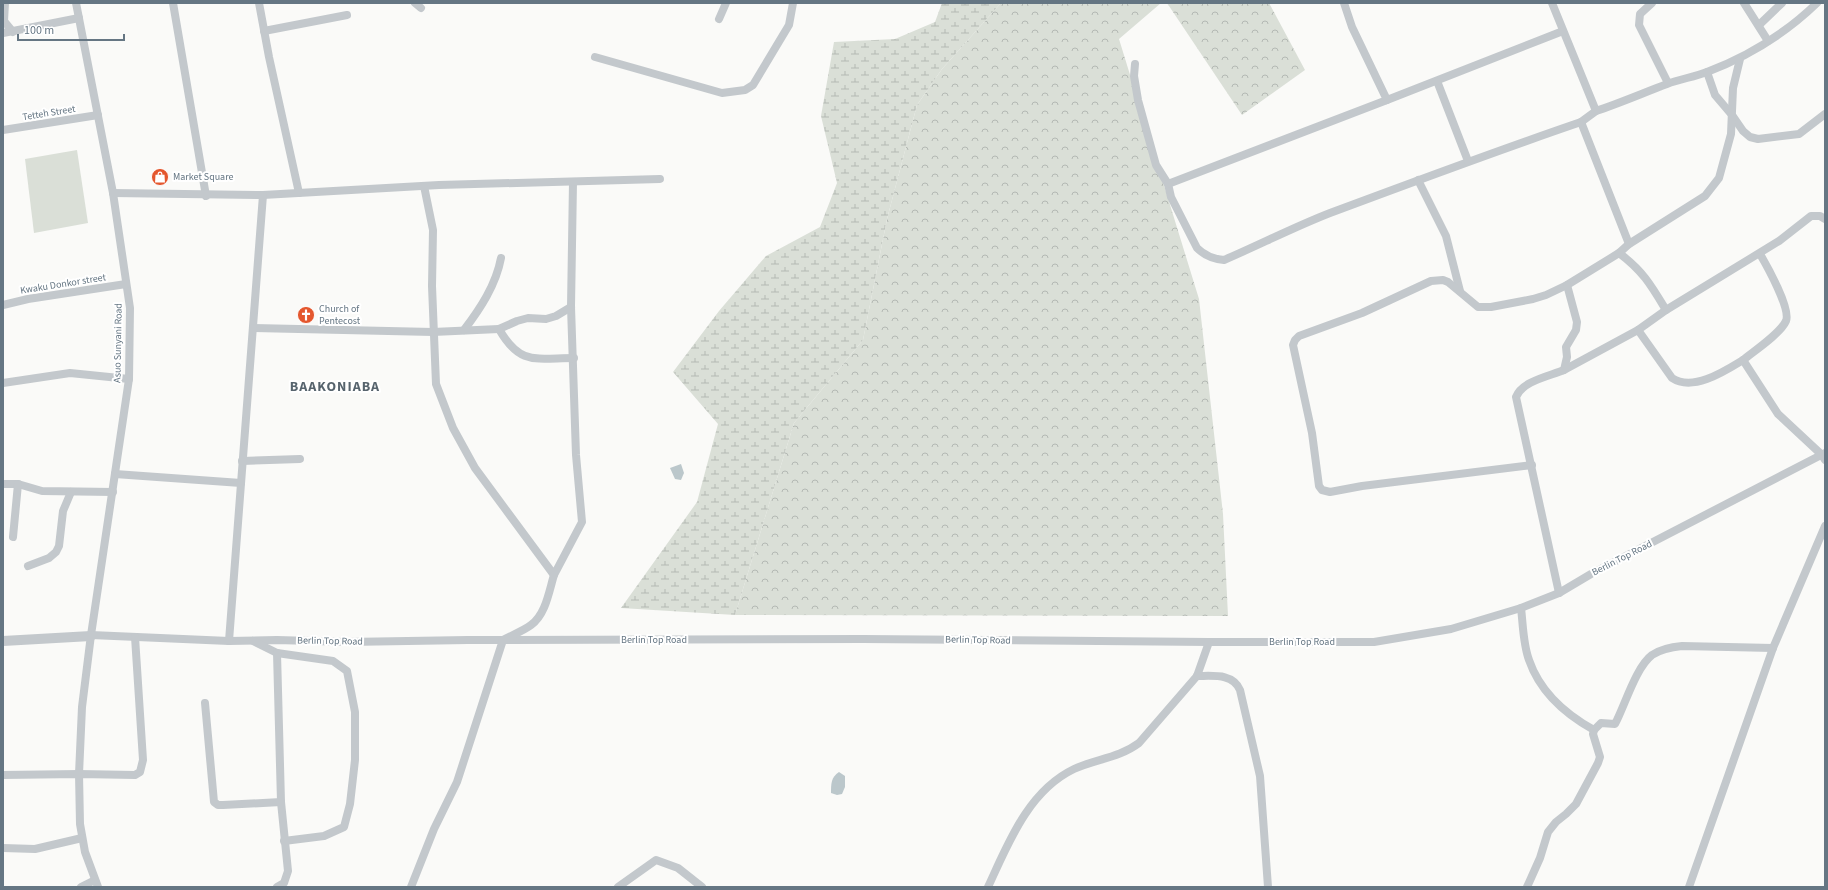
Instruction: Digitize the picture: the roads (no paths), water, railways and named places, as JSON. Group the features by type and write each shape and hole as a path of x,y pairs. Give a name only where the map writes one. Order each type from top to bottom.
{"street":[{"path":"4,3 4,22 13,32"},
{"name":"Asuo Sunyani Road","path":"76,3 113,193 130,308 128,379 82,707 79,774 80,824 85,852 96,884"},
{"path":"172,3 206,196"},
{"path":"260,3 264,30 299,193"},
{"path":"719,19 726,3"},
{"path":"595,57 722,93 745,90 753,85 789,25 793,3"},
{"path":"1344,3 1352,27 1387,100"},
{"path":"1552,3 1596,111"},
{"path":"1652,3 1640,14 1639,25 1668,83"},
{"path":"1744,3 1759,25 1768,42"},
{"path":"1759,25 1782,3"},
{"path":"1135,64 1134,76 1138,100 1156,165 1168,184 1171,197 1197,248 1209,257 1224,260 1329,213 1468,161 1580,122 1596,111 1631,99 1668,83 1707,72 1740,59 1784,33 1817,3"},
{"path":"264,30 347,15"},
{"path":"3,33 79,18"},
{"path":"1168,184 1563,31"},
{"path":"1532,465 1362,486 1330,492 1320,488 1312,433 1293,346 1295,340 1299,336 1312,330 1362,313 1431,281 1443,280 1455,286 1475,306 1490,307 1532,299 1546,295 1567,285 1619,253 1629,244 1705,196 1719,178 1731,134 1734,88 1740,59"},
{"path":"1707,72 1715,95 1750,137 1758,139 1798,134 1825,114"},
{"path":"1437,81 1468,161"},
{"name":"Tetteh Street","path":"3,130 98,115"},
{"path":"1580,122 1629,244"},
{"path":"113,193 206,196 263,195 424,186 660,179"},
{"path":"1418,180 1446,236 1460,292"},
{"path":"411,887 434,829 457,782 503,640 531,625 539,616 548,595 554,575 582,522 576,455 574,358 571,307 573,182"},
{"path":"424,186 433,230 433,332 436,384 453,428 475,468 554,575"},
{"path":"229,641 263,195"},
{"path":"1559,593 1516,396 1518,392 1526,385 1564,370 1638,330 1666,310 1760,254 1793,232 1811,216 1820,216 1825,219"},
{"path":"1619,253 1634,264 1645,275 1666,310"},
{"path":"1638,330 1672,378 1680,382 1694,382 1720,374 1742,360 1780,330 1786,321 1786,310 1777,286 1760,254"},
{"path":"464,330 481,308 500,268 501,258"},
{"name":"Kwaku Donkor street","path":"3,305 28,299 126,284"},
{"path":"1564,370 1567,357 1566,347 1576,330 1577,322 1567,285"},
{"path":"253,328 433,332 499,329 528,318 546,319 556,316 571,307"},
{"path":"499,329 507,343 526,358 574,358"},
{"path":"1742,360 1778,414 1824,456"},
{"path":"3,383 70,373 128,379"},
{"name":"Berlin Top Road","path":"3,641 91,636 229,641 369,642 863,639 1374,642 1451,629 1521,608 1559,593 1591,574 1824,456"},
{"path":"242,461 300,459"},
{"path":"115,474 241,483"},
{"path":"3,484 18,484 42,491 113,492"},
{"path":"13,537 18,484"},
{"path":"28,566 49,558 56,552 59,546 63,511 71,492"},
{"path":"1689,887 1773,648 1825,526"},
{"path":"1521,608 1528,659 1538,679 1546,692 1566,713 1594,730"},
{"path":"3,775 79,774 135,776 140,772 143,760 135,637"},
{"path":"253,640 277,653 333,661 347,671 355,712 354,767 350,804 344,827 324,836 284,841"},
{"path":"988,887 1012,835 1028,811 1046,789 1057,779 1074,769 1130,750 1146,736 1197,676 1209,642"},
{"path":"1527,887 1540,858 1548,832 1556,822 1576,804 1598,762 1600,757 1593,734 1594,730 1601,724 1615,724 1638,675 1651,656 1660,651 1682,646 1773,648"},
{"path":"276,887 284,883 288,872 281,802 277,653"},
{"path":"1197,676 1230,678 1238,685 1240,690 1260,776 1268,887"},
{"path":"205,703 214,802 218,805 223,805 281,802"},
{"path":"3,848 35,848 82,838"},
{"path":"618,887 656,860 678,868 702,887"},
{"path":"81,887 96,884"}],"place":[{"name":"Market Square","path":"160,177"},
{"name":"Church of Pentecost","path":"306,315"}],"district":[{"name":"BAAKONIABA","path":"335,387"}]}
